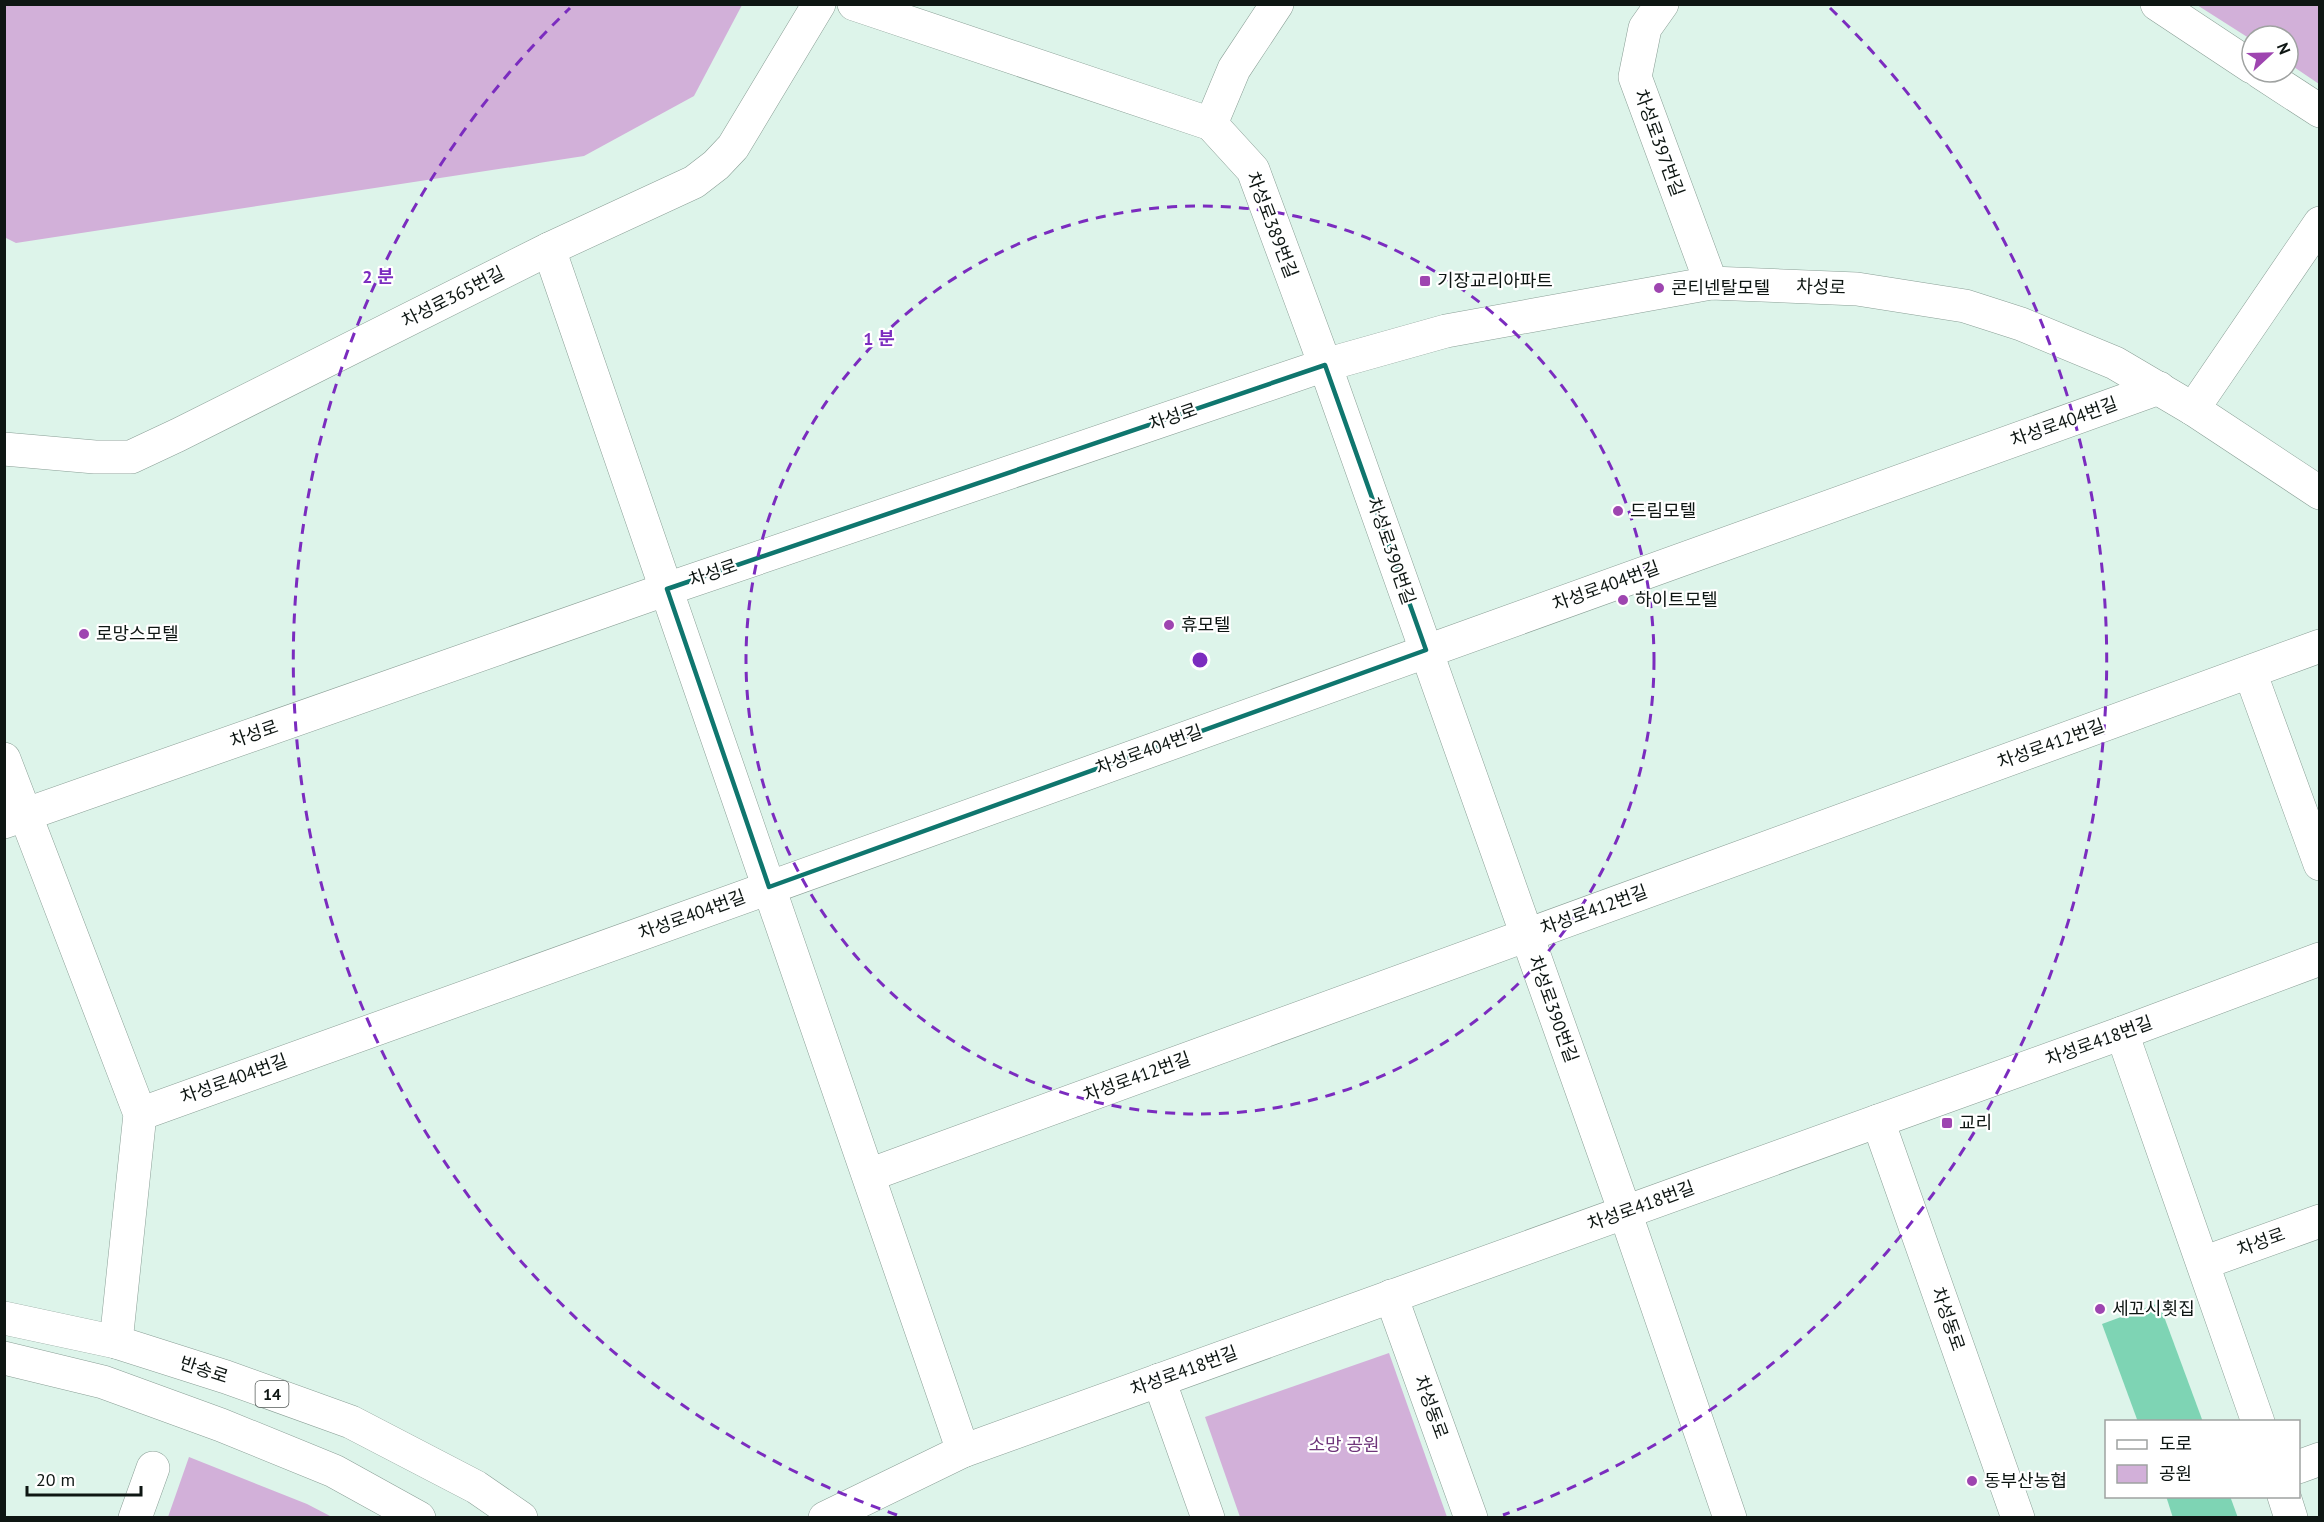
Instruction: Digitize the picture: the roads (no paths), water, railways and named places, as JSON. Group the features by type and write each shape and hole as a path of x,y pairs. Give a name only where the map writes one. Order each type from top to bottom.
{"street":[{"name":"차성로365번길","path":"4,449 95,457 131,457 549,249 694,182 716,165 733,147 819,4"},
{"path":"854,4 1211,124 1234,69 1277,4"},
{"name":"차성로397번길","path":"1662,4 1645,27 1635,77 1711,283"},
{"path":"2157,4 2240,59"},
{"path":"2278,84 2319,111"},
{"name":"차성로389번길","path":"1211,124 1253,170 1325,365"},
{"path":"2193,409 2319,223"},
{"path":"549,249 963,1450"},
{"name":"차성로","path":"15,818 667,589 1325,365 1446,331 1711,283 1857,289 1965,306 2021,324 2115,363 2193,409 2319,493"},
{"name":"차성로390번길","path":"1325,365 1625,1212 1730,1518"},
{"name":"차성로404번길","path":"140,1114 2159,388"},
{"name":"차성로412번길","path":"869,1175 2319,646"},
{"path":"2250,672 2319,864"},
{"path":"4,759 15,818 140,1114 116,1342"},
{"name":"차성로418번길","path":"825,1518 963,1450 2122,1033 2319,959"},
{"path":"2122,1033 2257,1420"},
{"name":"차성동로","path":"1878,1121 2018,1518"},
{"name":"차성로","path":"2203,1263 2319,1221"},
{"name":"차성동로","path":"1391,1296 1471,1518"},
{"name":"반송로","path":"4,1318 116,1342 226,1377 351,1422 476,1487 520,1518"},
{"path":"4,1358 103,1382 221,1425 334,1471 419,1518"},
{"path":"1159,1380 1208,1518"},
{"path":"2300,1466 2319,1460"},
{"path":"135,1518 153,1468"},
{"path":"2284,1498 2291,1518"}],"place":[{"name":"기장교리아파트","path":"1425,281"},
{"name":"콘티넨탈모텔","path":"1659,288"},
{"name":"드림모텔","path":"1618,511"},
{"name":"하이트모텔","path":"1623,600"},
{"name":"휴모텔","path":"1169,625"},
{"name":"로망스모텔","path":"84,634"},
{"name":"교리","path":"1947,1123"},
{"name":"세꼬시횟집","path":"2100,1309"},
{"name":"동부산농협","path":"1972,1481"}],"park label":[{"name":"소망 공원","path":"1344,1445"}]}
